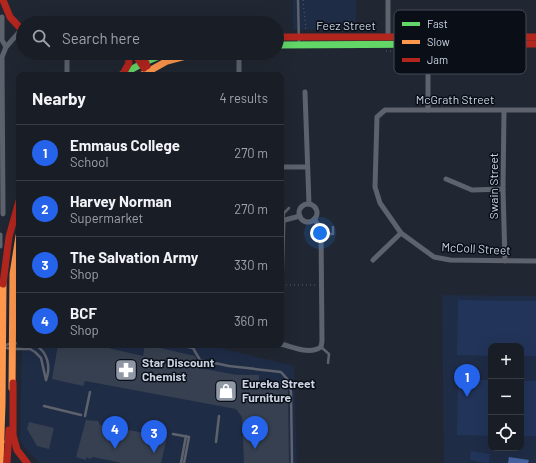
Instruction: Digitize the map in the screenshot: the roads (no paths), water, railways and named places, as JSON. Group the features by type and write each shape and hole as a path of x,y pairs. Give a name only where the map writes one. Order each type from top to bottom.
{"main road":[{"path":"2,0 7,14 16,25"},
{"name":"Feez Street","path":"284,37 394,37"},
{"name":"Feez Street","path":"526,37 536,37"},
{"name":"Feez Street","path":"284,45 394,42"},
{"name":"Feez Street","path":"526,44 536,44"},
{"path":"124,72 129,63 129,60"},
{"path":"140,60 143,63"},
{"path":"143,60 145,72"},
{"path":"127,72 150,60"},
{"path":"147,72 171,60"},
{"path":"0,463 2,273 8,237 16,211"},
{"path":"7,463 15,345 13,274 16,255"},
{"path":"12,383 13,436 17,450 27,463"}],"street":[{"path":"388,0 388,36"},
{"path":"2,17 2,40 6,47"},
{"path":"3,214 2,57 6,47 16,36"},
{"path":"67,60 67,72"},
{"path":"240,60 240,72"},
{"path":"428,74 428,110"},
{"path":"305,92 309,204"},
{"name":"McGrath Street","path":"377,117 385,110 536,110"},
{"name":"Swain Street","path":"504,110 503,189 505,261"},
{"name":"McColl Street","path":"377,117 375,187 380,203 401,233 434,257 450,260 536,261"},
{"path":"284,167 307,167"},
{"path":"446,179 472,190 503,189"},
{"path":"300,216 301,207 309,204 314,206 317,211 314,219"},
{"path":"300,216 306,221 314,219"},
{"path":"284,221 300,216"},
{"path":"284,345 310,352 321,347 321,229 314,219"},
{"path":"374,260 401,233"},
{"path":"0,235 0,246"}],"lane":[{"path":"298,0 299,45"},
{"path":"284,213 289,208"},
{"path":"321,234 333,234 333,227"},
{"path":"2,346 15,345"},
{"path":"2,346 15,345"},
{"path":"321,347 329,354 328,363"},
{"path":"26,348 35,352 41,358 46,380 49,366 47,359 40,348"},
{"path":"193,348 200,360 229,366 281,372 289,381 291,392 292,463"},
{"path":"85,416 90,392"},
{"path":"44,406 81,415"},
{"path":"216,442 219,416"},
{"path":"173,434 187,437"},
{"path":"181,463 187,437"},
{"path":"184,463 187,437"}],"place":[{"name":"Star Discount Chemist","path":"126,370"},
{"name":"Eureka Street Furniture","path":"226,391"},
{"name":"Emmaus College","path":"467,397"},
{"name":"BCF","path":"115,449"},
{"name":"Harvey Norman","path":"255,449"},
{"name":"The Salvation Army","path":"154,453"}]}
